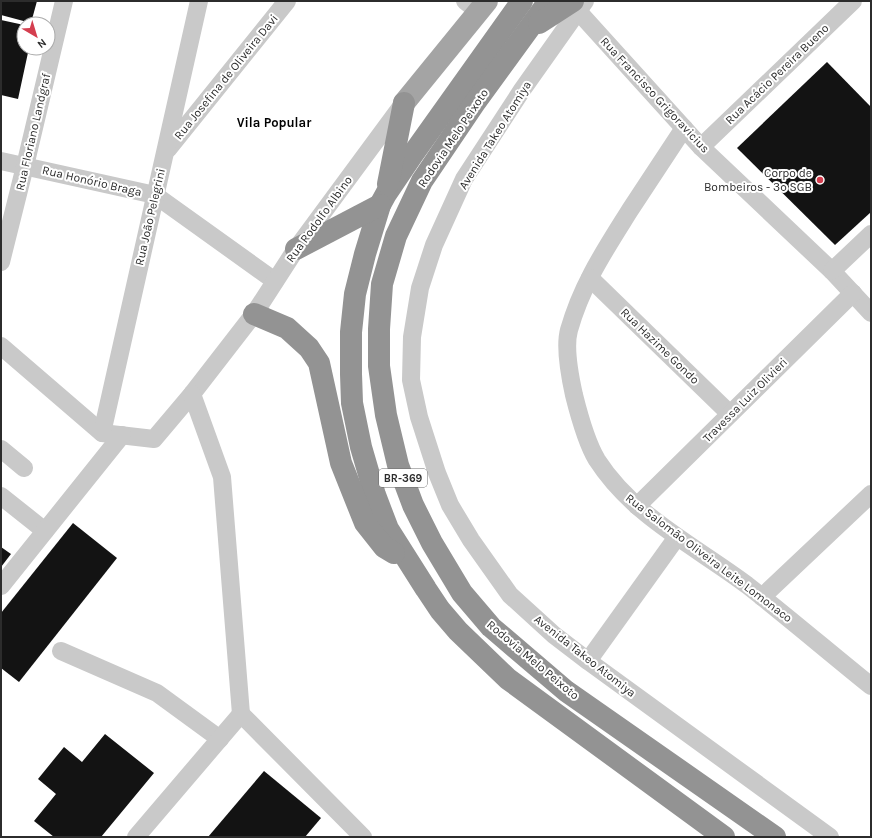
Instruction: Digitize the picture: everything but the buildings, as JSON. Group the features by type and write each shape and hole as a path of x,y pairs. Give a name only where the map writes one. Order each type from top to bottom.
{"highway":[{"name":"Rodovia Melo Peixoto","path":"522,1 383,200 365,254 355,294 351,332 352,403 361,447 375,495 388,529 440,610 458,631 508,679 724,837"},
{"name":"Rodovia Melo Peixoto","path":"549,1 474,104 422,181 396,236 382,284 379,329 379,366 386,415 398,465 413,505 432,543 462,593 491,627 566,691 775,837"},
{"path":"529,29 578,4"},
{"path":"296,249 383,200 404,103"},
{"path":"254,314 286,328 309,348 318,363 341,463 365,523 384,546 412,566"}],"main road":[{"name":"Rua Rodolfo Albino","path":"404,103 477,5"}],"street":[{"name":"Rua Floriano Landgraf","path":"1,262 64,1"},
{"name":"Rua João Pelegrini","path":"102,433 199,1"},
{"name":"Rua Josefina de Oliveira Davi","path":"165,153 287,1"},
{"name":"Rua Acácio Pereira Bueno","path":"702,147 853,1"},
{"name":"Rua Francisco Grigoravicius","path":"578,4 702,147 832,271 871,313"},
{"name":"Avenida Takeo Atomiya","path":"578,4 464,178 434,245 420,288 412,337 411,380 419,417 437,473 450,505 471,540 510,595 554,635 588,661 830,837"},
{"name":"Rua Rodolfo Albino","path":"122,435 154,439 192,394 254,314 296,249 404,103"},
{"name":"Rua Salomão Oliveira Leite Lomonaco","path":"684,128 598,260 582,292 568,332 568,353 572,388 580,421 596,458 616,486 637,506 677,537 721,566 762,597 871,686"},
{"name":"Rua Honório Braga","path":"1,161 155,195 275,281"},
{"path":"832,271 871,234"},
{"name":"Rua Hazime Gondo","path":"590,278 730,414"},
{"name":"Travessa Luiz Olivieri","path":"637,506 853,293"},
{"path":"1,346 102,433 122,435"},
{"path":"192,394 222,477 241,714 363,837"},
{"path":"1,586 122,435"},
{"path":"1,449 24,468"},
{"path":"762,597 871,494"},
{"path":"1,496 45,531"},
{"path":"588,661 677,537"},
{"path":"61,651 156,693 220,739"},
{"path":"136,837 241,714"}],"place":[{"name":"Corpo de Bombeiros - 3º SGB","path":"820,180"}],"district":[{"name":"Vila Popular","path":"274,122"}]}
